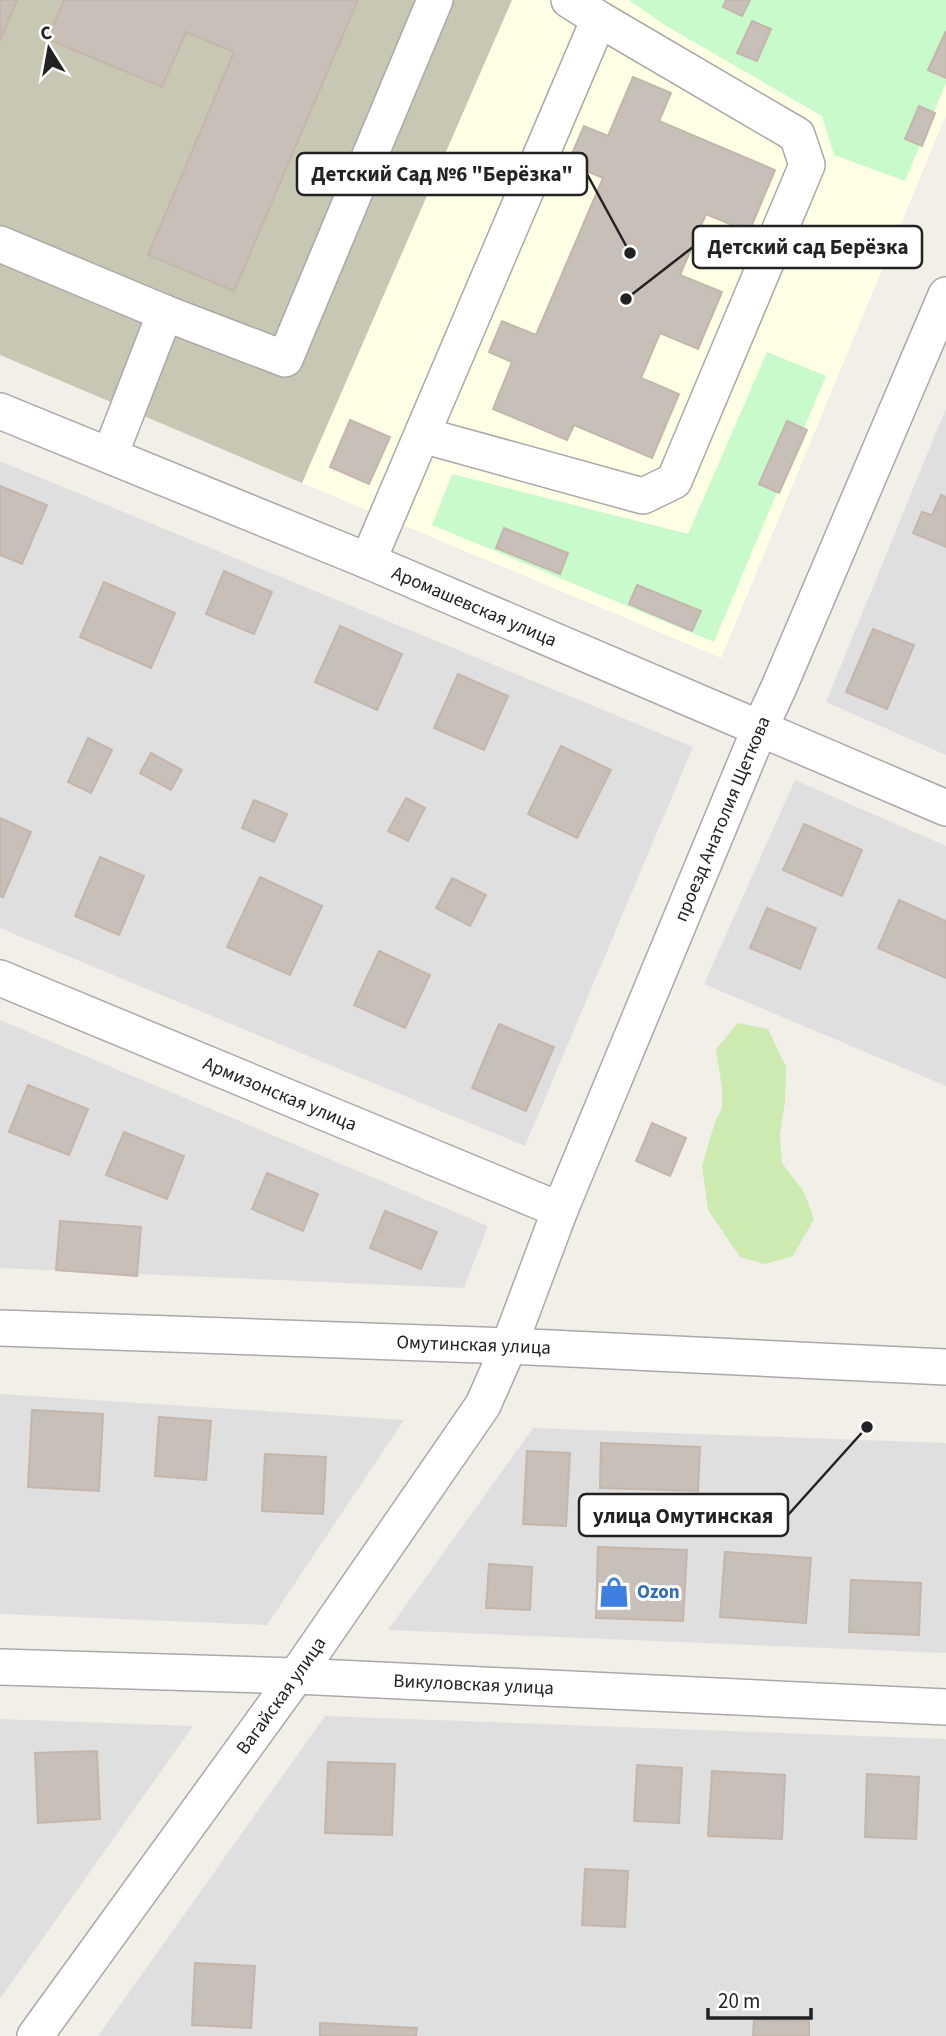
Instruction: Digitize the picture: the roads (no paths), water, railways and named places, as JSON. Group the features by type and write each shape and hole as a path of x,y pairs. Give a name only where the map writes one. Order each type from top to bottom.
{"street":[{"path":"0,244 165,313 285,359 435,0"},
{"path":"422,435 643,496 674,481 807,165 797,135 569,0"},
{"path":"368,561 599,19"},
{"name":"проезд Анатолия Щеткова","path":"509,1346 560,1210 760,728 946,295"},
{"path":"110,455 165,313"},
{"name":"Аромашевская улица","path":"0,411 368,561 946,808"},
{"name":"Армизонская улица","path":"0,978 560,1210"},
{"name":"Омутинская улица","path":"0,1328 509,1346 946,1367"},
{"name":"Вагайская улица","path":"35,2036 296,1676 483,1405 509,1346"},
{"name":"Викуловская улица","path":"0,1667 296,1676 946,1707"}],"place":[{"name":"Детский Сад №6 \"Берёзка\"","path":"630,253"},
{"name":"Детский сад Берёзка","path":"626,299"},
{"name":"улица Омутинская","path":"867,1427"},
{"name":"Ozon","path":"614,1592"}]}
